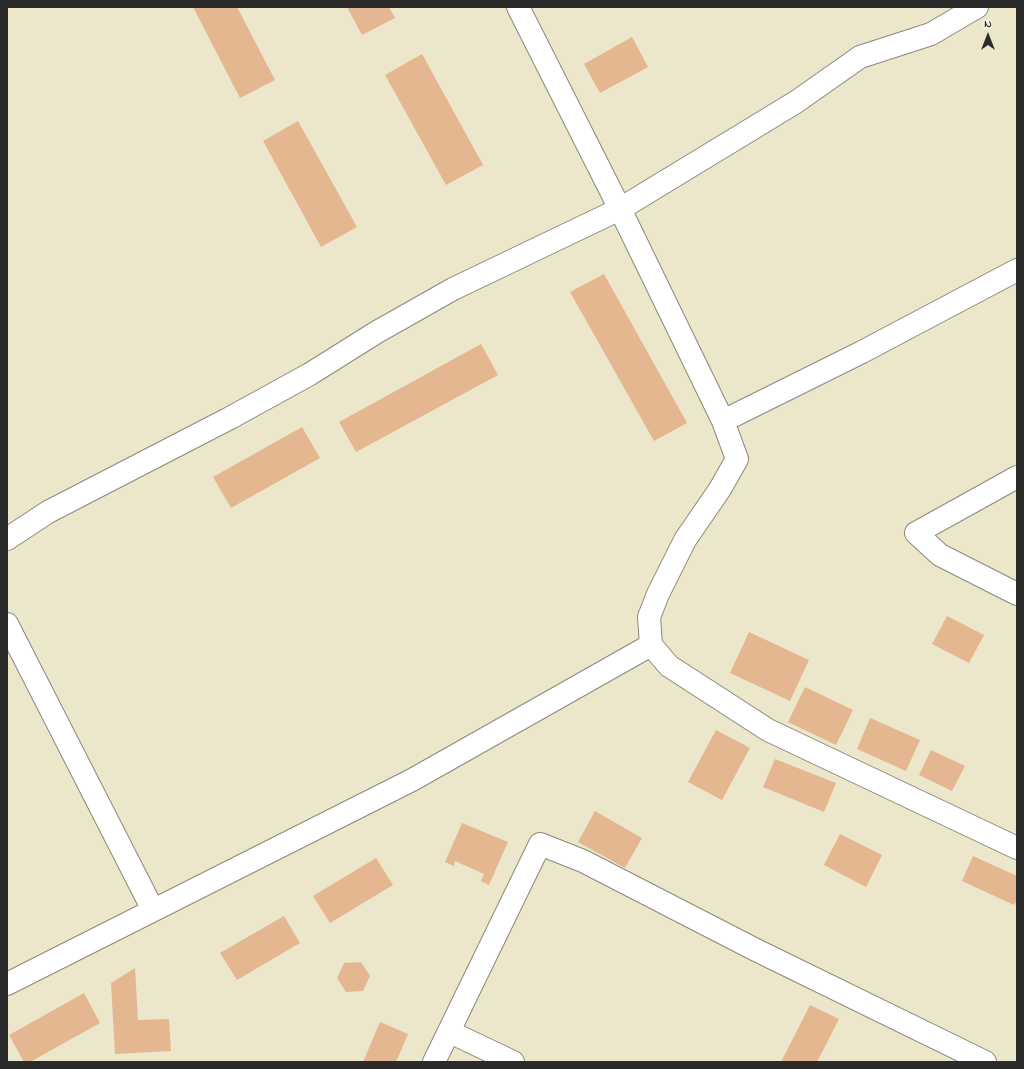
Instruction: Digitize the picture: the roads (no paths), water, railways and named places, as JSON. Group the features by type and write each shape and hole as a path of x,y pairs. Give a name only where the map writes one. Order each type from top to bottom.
{"street":[{"path":"518,7 620,209 723,421 737,458 720,489 685,540 658,594 649,617 652,645 669,666 768,730 1017,848"},
{"path":"7,539 48,512 230,418 310,374 377,332 453,289 620,209 796,102 860,58 931,34 977,7"},
{"path":"723,421 862,352 1017,270"},
{"path":"1017,477 916,533 940,555 1017,594"},
{"path":"7,624 154,910"},
{"path":"7,984 412,780 652,645"},
{"path":"434,1062 450,1032 540,844 583,861 756,950 986,1062"},
{"path":"450,1032 513,1062"}]}
